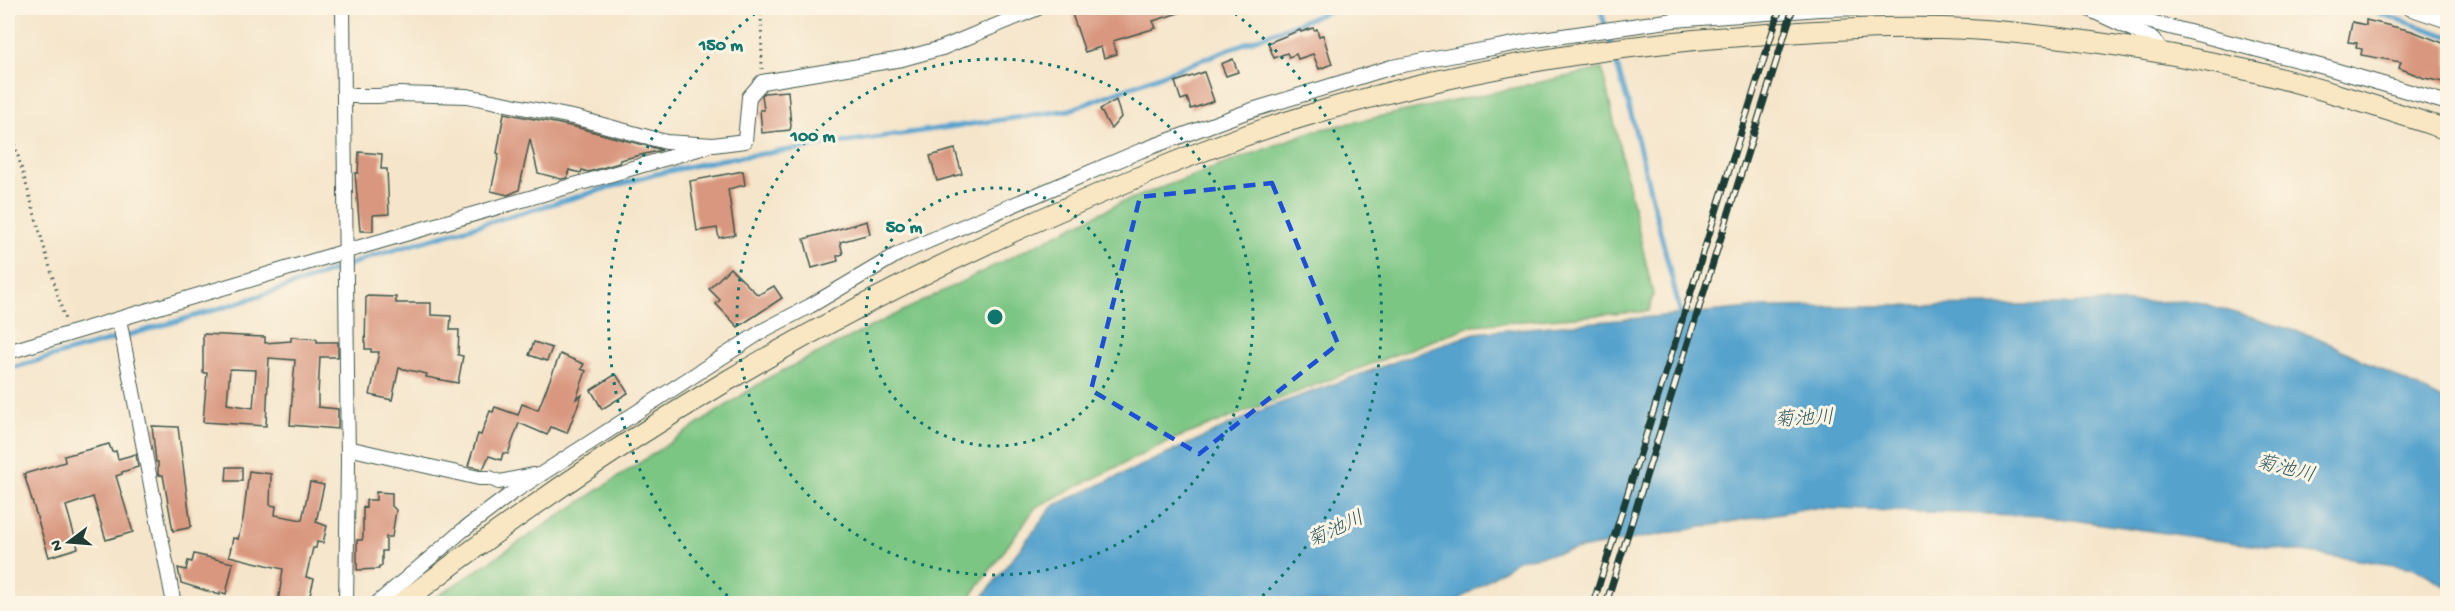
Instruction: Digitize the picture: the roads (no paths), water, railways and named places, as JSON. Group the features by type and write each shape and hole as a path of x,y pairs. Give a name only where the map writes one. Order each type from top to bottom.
{"street":[{"path":"343,8 348,448 346,603"},
{"path":"8,352 69,333 119,322 713,145 745,141 749,98 762,82 902,59 942,48 1038,8"},
{"path":"1684,20 1704,8"},
{"path":"376,603 463,530 542,473 764,330 810,306 898,254 1140,151 1250,111 1392,67 1535,40 1684,20 1819,9 1869,8"},
{"path":"2086,8 2153,39 2163,54"},
{"path":"2097,8 2324,67 2448,103"},
{"path":"2409,8 2448,21"},
{"path":"401,603 526,509 581,472 745,368 850,310 975,248 1149,172 1297,118 1398,90 1498,68 1592,52 1690,40 1820,31 1926,28 2014,32 2163,54 2249,71 2360,101 2448,130"},
{"path":"344,96 399,94 467,96 577,118 666,142 713,145"},
{"path":"119,322 174,603"},
{"path":"348,448 479,478 490,478 499,482 542,473"}],"water":[{"name":"菊池川","path":"2195,301 2316,337 2447,402 2447,587 2416,568 2044,516 1808,508 1518,560 1454,603 978,603 1053,506 1267,408 1475,333 1763,307"}],"waterway":[{"path":"8,369 237,303 372,256 656,174 719,160 1070,110 1337,8"},
{"path":"1600,8 1630,110 1682,319"},
{"path":"2286,8 2313,13 2363,8 2448,36"}],"railway":[{"path":"1593,604 1780,8"},
{"path":"1606,604 1793,8"}]}
